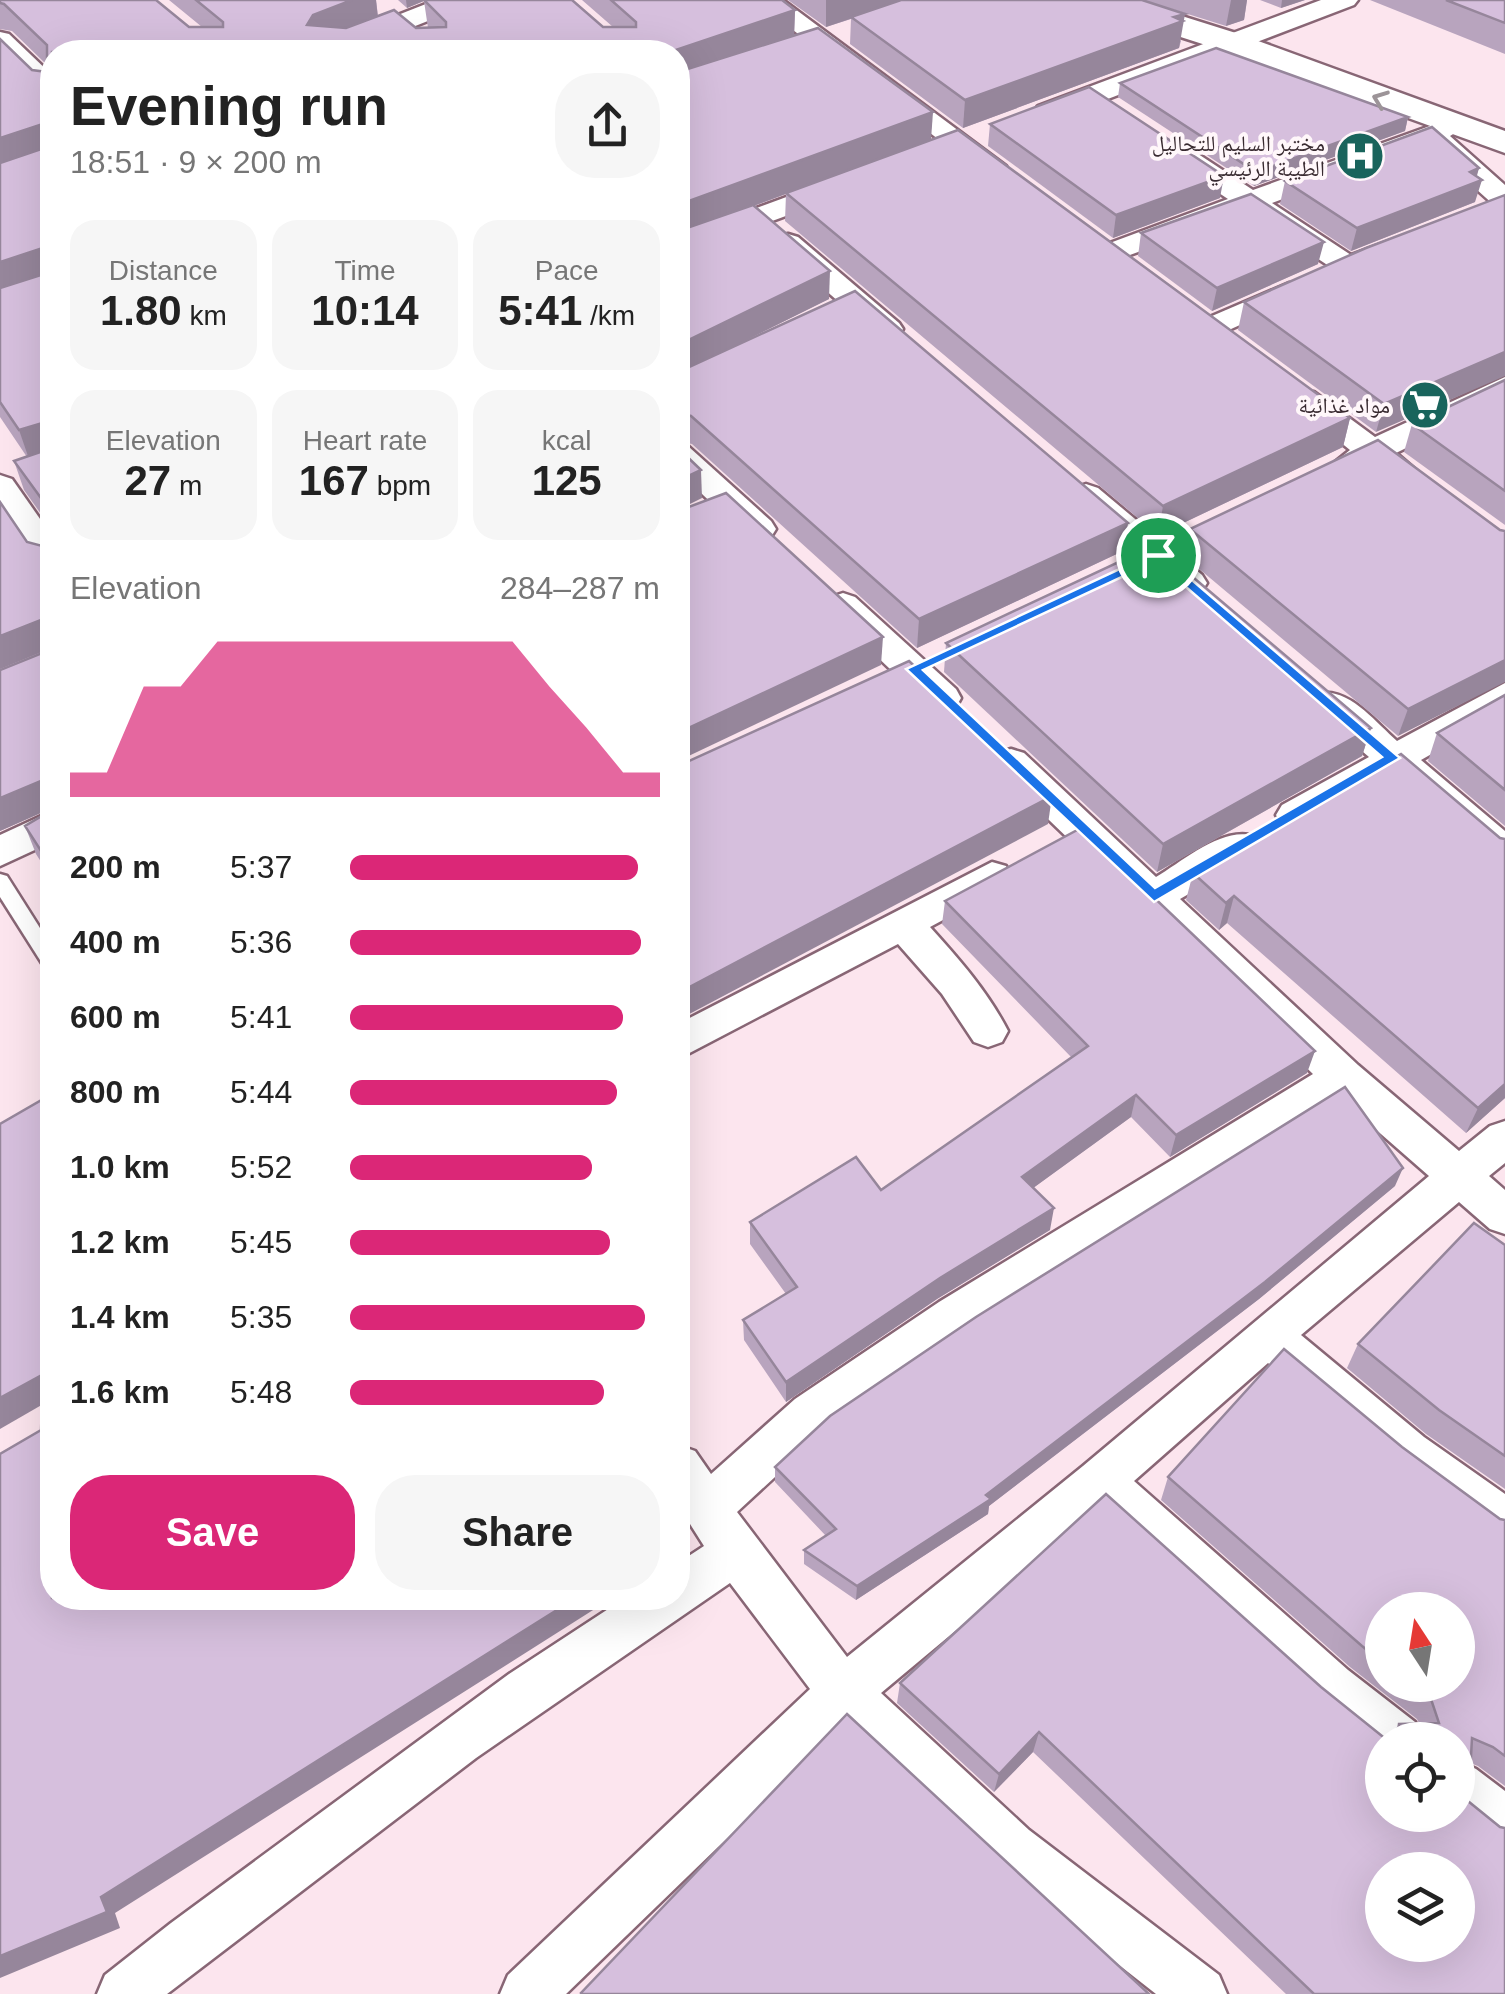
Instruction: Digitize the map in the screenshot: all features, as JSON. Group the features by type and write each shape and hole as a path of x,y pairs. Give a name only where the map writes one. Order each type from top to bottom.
{"street":[{"path":"378,0 420,40"},
{"path":"358,40 459,0"},
{"path":"766,0 1021,187"},
{"path":"1098,0 1227,42 1441,130 1505,144"},
{"path":"1027,120 1345,0"},
{"path":"784,53 856,29"},
{"path":"0,40 40,78"},
{"path":"1092,96 1123,117"},
{"path":"1109,253 1441,130"},
{"path":"1441,130 1499,206"},
{"path":"924,156 994,132"},
{"path":"1154,138 1348,266"},
{"path":"690,242 869,176"},
{"path":"756,216 915,352"},
{"path":"1080,231 1138,274"},
{"path":"1208,328 1418,239"},
{"path":"820,320 856,302"},
{"path":"1180,306 1238,350"},
{"path":"1283,384 1430,493"},
{"path":"1318,478 1505,388"},
{"path":"690,465 786,554"},
{"path":"35,471 0,485 40,543"},
{"path":"1059,472 1213,602"},
{"path":"695,519 730,502"},
{"path":"1122,572 1193,538"},
{"path":"814,580 896,677 976,729 1049,846 1154,896 1342,1076 1505,1216"},
{"path":"896,677 948,653"},
{"path":"1309,685 1505,852"},
{"path":"1154,896 1505,696"},
{"path":"0,852 40,831"},
{"path":"690,1037 1049,846"},
{"path":"904,924 956,983 988,1031"},
{"path":"706,1509 811,1414 971,1306 1342,1076"},
{"path":"528,1994 843,1692 1100,1481 1505,1138"},
{"path":"1268,1335 1408,1452 1505,1522"},
{"path":"1100,1481 1330,1687 1375,1722"},
{"path":"690,1484 736,1552 843,1692 1011,1848 1200,1994"},
{"path":"690,1582 736,1552"},
{"path":"152,1985 415,1770 559,1667 647,1610"},
{"path":"1475,1800 1505,1824"}],"lane":[{"path":"0,881 40,944"}],"building":[{"path":"156,0 189,27 223,27 223,22 196,0 352,0 313,15 307,25 346,28 394,10 416,28 446,27 446,22 424,0 572,0 603,27 636,27 636,22 611,0 782,0 795,10 690,45 690,40 42,40 0,3"},
{"path":"901,0 1142,0 1185,14 1174,17 1183,21 965,100 851,17"},
{"path":"1446,0 1505,0 1505,23"},
{"path":"818,28 933,112 690,201 690,68"},
{"path":"0,39 32,70 40,71 40,125 0,138"},
{"path":"1216,48 1408,117 1256,172 1120,83"},
{"path":"1089,87 1224,176 1116,215 990,124"},
{"path":"1432,127 1479,168 1470,172 1482,180 1357,228 1285,181"},
{"path":"958,130 1350,418 1163,506 786,193"},
{"path":"40,149 40,249 0,262 0,163"},
{"path":"1251,194 1324,242 1217,288 1141,233"},
{"path":"1505,195 1505,352 1384,404 1244,302 1366,248"},
{"path":"753,205 830,271 690,339 690,227"},
{"path":"40,275 40,424 19,430 0,402 0,288"},
{"path":"855,291 1128,523 919,619 690,416 690,367"},
{"path":"1505,380 1505,491 1412,424"},
{"path":"1378,440 1505,531 1505,660 1408,709 1190,529"},
{"path":"40,452 40,497 14,461"},
{"path":"690,459 701,470 690,475"},
{"path":"726,493 883,637 690,727 690,506"},
{"path":"0,502 27,542 40,545 40,620 0,636"},
{"path":"1155,545 1371,728 1163,844 946,643"},
{"path":"40,654 40,781 0,798 0,670"},
{"path":"909,661 1052,796 690,987 690,761"},
{"path":"1505,695 1505,790 1437,733"},
{"path":"1401,754 1505,839 1505,1084 1478,1108 1234,896 1226,903 1193,873"},
{"path":"40,817 40,849 25,826"},
{"path":"1081,828 1315,1051 1176,1135 1136,1095 1022,1177 1054,1208 940,1278 786,1382 743,1320 797,1287 750,1222 856,1157 881,1190 1088,1046 945,901"},
{"path":"1345,1087 1403,1168 1265,1282 986,1495 991,1499 857,1586 804,1550 836,1529 775,1467 830,1416 976,1317"},
{"path":"40,1101 40,1376 0,1398 0,1124"},
{"path":"1474,1223 1505,1245 1505,1456 1439,1410 1358,1344"},
{"path":"1284,1349 1402,1447 1505,1520 1505,1756 1475,1739 1475,1722 1439,1722 1432,1702 1475,1702 1475,1592 1365,1592 1365,1648 1168,1477"},
{"path":"40,1431 40,1610 557,1610 101,1897 107,1912 0,1956 0,1454"},
{"path":"1106,1494 1365,1722 1365,1832 1475,1832 1475,1807 1505,1828 1505,1994 1314,1994 1039,1732 999,1774 900,1683"},
{"path":"847,1714 1149,1994 582,1994"}],"place":[{"name":"مختبر السليم للتحاليل الطيبة الرئيسي","path":"1360,156"},
{"name":"مواد غذائية","path":"1425,405"}],"route":[{"path":"1158,555 1393,758 1154,896 913,669 1158,555"}]}
